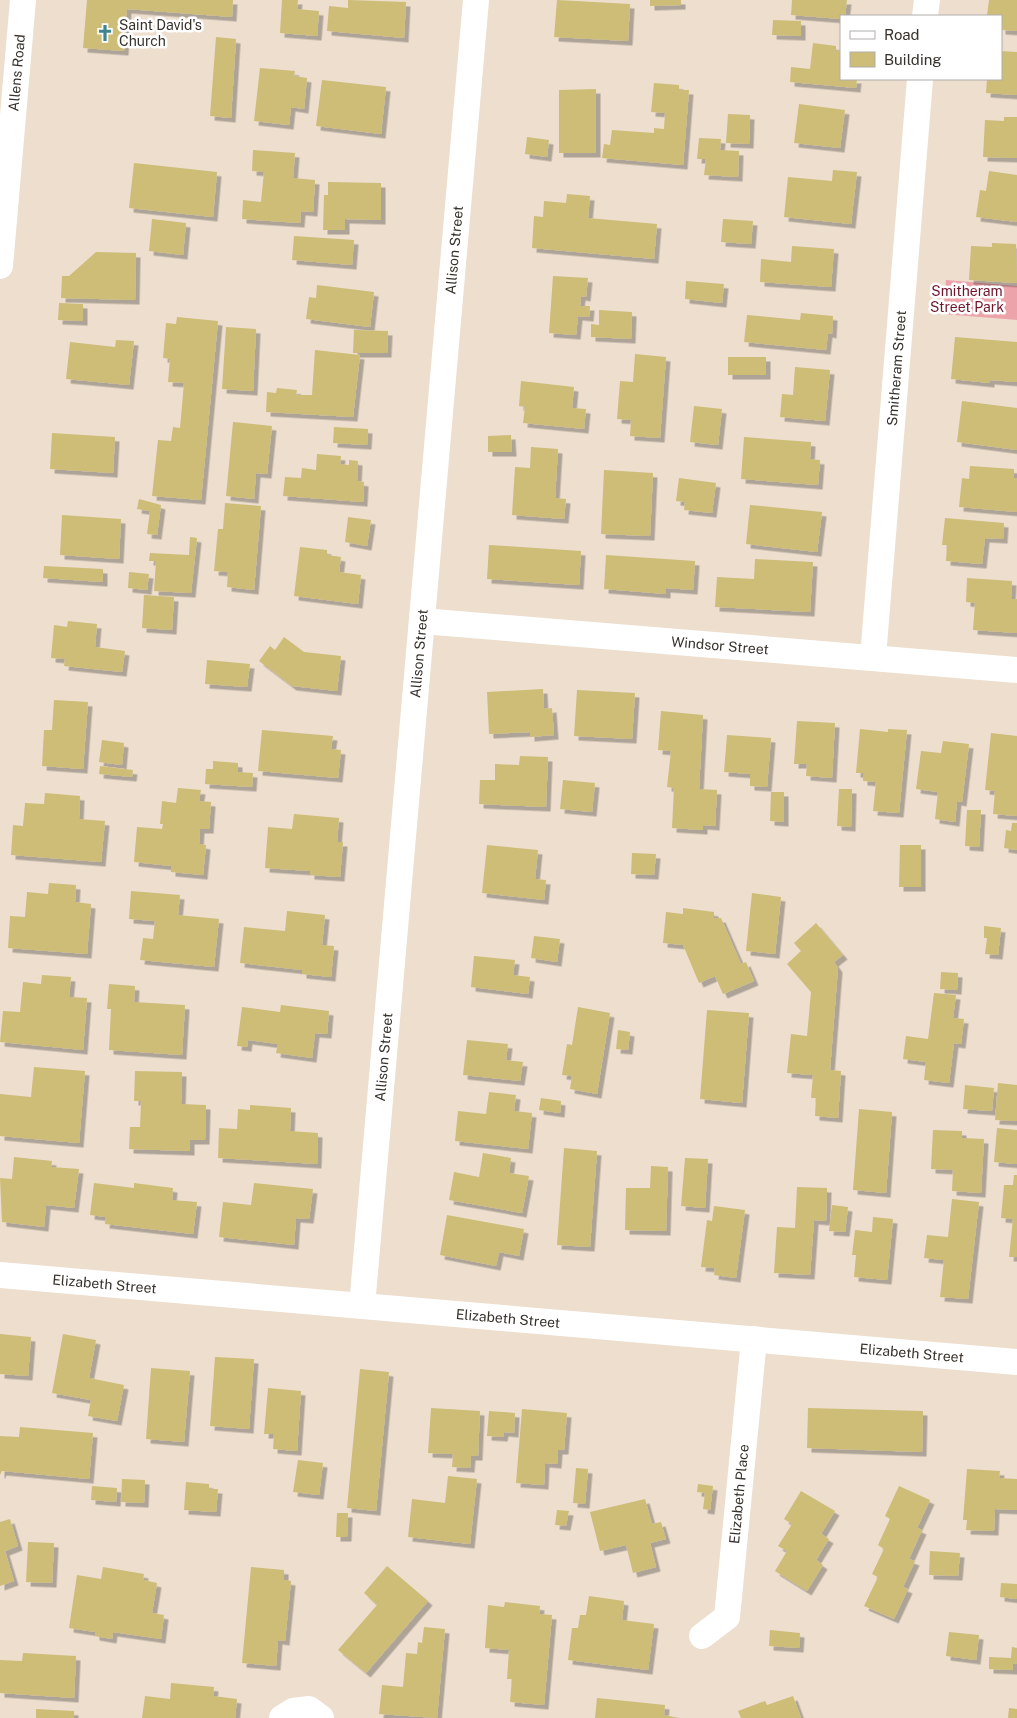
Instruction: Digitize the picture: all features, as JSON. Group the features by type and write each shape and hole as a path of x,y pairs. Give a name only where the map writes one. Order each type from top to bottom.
{"street":[{"name":"Allens Road","path":"0,266 23,0"},
{"name":"Allison Street","path":"362,1306 476,0"},
{"path":"926,15 927,0"},
{"name":"Smitheram Street","path":"873,657 920,80"},
{"name":"Windsor Street","path":"422,621 1017,670"},
{"name":"Elizabeth Street","path":"0,1275 1017,1362"},
{"name":"Elizabeth Place","path":"702,1636 727,1617 754,1340"},
{"path":"282,1718 293,1711 309,1709 321,1718"}],"green space":[{"name":"Smitheram Street Park","path":"946,280 1017,286 1017,320 943,314"}],"building":[{"name":"Saint David's Church","path":"87,0 233,0 232,17 127,9 124,51 83,48"},
{"path":"282,0 298,0 297,9 319,11 317,36 280,33"},
{"path":"348,0 406,2 404,38 327,31 329,6 348,8"},
{"path":"557,0 630,4 628,41 554,37"},
{"path":"650,0 681,0 681,5 650,6"},
{"path":"792,0 847,0 845,15 840,15 840,19 791,15"},
{"path":"989,0 1017,0 1017,31 1002,30 1002,15 987,15"},
{"path":"773,20 801,21 801,36 772,35"},
{"path":"216,37 236,39 231,118 210,116"},
{"path":"813,43 836,46 836,51 840,51 840,80 857,80 856,88 790,82 791,67 810,69"},
{"path":"1002,51 1017,52 1017,95 986,93 987,80 1002,80"},
{"path":"260,68 295,71 294,76 307,78 304,109 291,107 289,125 254,121"},
{"path":"322,80 386,87 381,134 316,126"},
{"path":"654,83 679,85 679,90 689,90 683,165 602,158 604,144 610,145 612,130 654,133 654,128 664,129 665,113 651,112"},
{"path":"596,89 596,153 559,153 559,90"},
{"path":"799,104 845,110 840,148 794,143"},
{"path":"728,114 750,115 749,144 726,143"},
{"path":"1004,117 1017,117 1017,158 983,157 985,120 1004,121"},
{"path":"527,137 549,140 547,157 525,154"},
{"path":"699,138 721,139 720,150 739,151 738,177 704,175 706,159 697,159"},
{"path":"253,150 295,153 293,178 315,180 313,212 301,211 300,223 242,219 243,200 261,202 264,172 252,171"},
{"path":"134,163 217,172 213,217 129,208"},
{"path":"833,170 857,172 851,224 784,217 788,177 832,181"},
{"path":"989,171 1017,175 1017,222 976,217 980,190 986,191"},
{"path":"328,182 381,183 381,220 345,219 345,230 323,230 324,195 328,195"},
{"path":"567,194 590,196 588,218 657,224 654,259 532,248 534,216 543,217 544,201 566,203"},
{"path":"152,219 186,223 183,255 149,251"},
{"path":"723,219 753,221 751,244 721,242"},
{"path":"294,236 354,240 352,265 292,260"},
{"path":"992,243 1016,244 1017,283 969,280 971,246 992,247"},
{"path":"792,246 834,249 831,287 760,282 761,259 791,262"},
{"path":"96,252 136,253 135,300 61,298 62,276 69,276"},
{"path":"553,276 588,278 586,297 581,296 580,306 590,306 589,317 578,316 576,335 549,333"},
{"path":"686,281 724,284 722,303 685,299"},
{"path":"317,285 374,292 370,327 306,319 309,297 316,298"},
{"path":"59,303 83,304 83,321 58,320"},
{"path":"599,310 632,312 631,339 591,337 591,324 599,325"},
{"path":"801,313 833,316 832,334 828,333 826,350 744,342 747,315 800,320"},
{"path":"177,317 218,321 201,500 152,496 158,440 171,441 173,427 180,428 184,383 168,382 170,359 163,358 166,323 176,324"},
{"path":"226,327 256,329 253,391 222,389"},
{"path":"354,330 388,331 387,353 353,353"},
{"path":"955,337 1017,342 1017,382 990,380 990,383 951,379"},
{"path":"116,340 134,341 129,385 66,379 70,342 115,347"},
{"path":"315,350 360,355 353,417 266,412 267,392 276,393 277,388 297,390 296,395 312,395"},
{"path":"635,354 666,357 660,438 630,436 631,420 617,419 620,381 633,382"},
{"path":"728,357 766,357 766,375 728,375"},
{"path":"795,367 830,370 825,421 780,417 782,394 793,395"},
{"path":"521,381 574,387 572,408 586,409 584,429 523,423 525,407 519,406"},
{"path":"962,401 1017,408 1017,450 957,442"},
{"path":"694,406 722,409 718,445 690,442"},
{"path":"233,422 272,426 267,474 256,473 254,499 226,496"},
{"path":"334,427 368,429 367,445 333,443"},
{"path":"52,433 115,437 113,473 50,469"},
{"path":"511,435 512,452 488,452 488,436"},
{"path":"744,437 811,442 810,459 820,460 818,485 741,479"},
{"path":"531,447 558,449 555,498 566,499 564,519 512,515 515,467 530,468"},
{"path":"317,454 341,456 340,464 349,465 349,460 358,461 357,481 364,482 363,502 283,496 285,477 301,478 302,468 316,470"},
{"path":"970,466 1014,469 1014,478 1017,478 1017,512 959,507 962,478 969,479"},
{"path":"604,470 653,473 650,536 601,534"},
{"path":"679,478 716,483 712,513 684,510 685,502 676,501"},
{"path":"139,499 161,505 157,535 147,534 150,511 137,509"},
{"path":"225,503 261,506 254,590 227,587 228,572 214,571 218,529 223,529"},
{"path":"750,505 822,512 817,552 746,544"},
{"path":"62,515 121,519 119,559 60,555"},
{"path":"348,517 371,520 367,546 345,542"},
{"path":"945,518 1004,523 1003,539 985,538 982,564 946,561 947,545 942,545"},
{"path":"190,537 197,538 191,593 154,591 156,561 149,561 150,553 189,555"},
{"path":"489,545 581,551 579,585 487,579"},
{"path":"300,547 327,550 327,555 341,557 339,572 361,575 358,604 294,596"},
{"path":"606,555 695,561 693,590 666,588 666,594 604,589"},
{"path":"755,559 813,562 810,612 715,607 717,577 754,579"},
{"path":"44,566 103,569 103,582 43,578"},
{"path":"129,572 149,574 147,590 128,588"},
{"path":"967,578 1012,581 1011,599 1017,599 1017,633 973,630 975,603 966,602"},
{"path":"144,595 174,597 172,630 142,628"},
{"path":"68,621 97,624 95,647 125,651 122,672 64,666 65,659 51,658 54,625 67,627"},
{"path":"284,637 304,652 341,656 337,691 292,686 259,661 270,646 275,650"},
{"path":"207,660 250,664 247,687 205,684"},
{"path":"543,689 544,709 552,708 554,735 530,737 530,732 489,734 487,692"},
{"path":"577,690 635,693 632,739 574,736"},
{"path":"54,700 88,702 83,769 42,766 44,730 52,730"},
{"path":"661,711 703,715 699,789 717,790 715,826 703,825 703,830 672,828 674,788 667,787 671,751 658,750"},
{"path":"797,721 835,723 832,778 806,776 807,764 794,764"},
{"path":"860,729 888,732 888,729 907,730 899,813 873,811 876,782 863,781 863,773 856,773"},
{"path":"262,730 333,736 331,749 341,750 338,778 258,771"},
{"path":"991,733 1017,736 1017,816 993,814 995,791 985,790"},
{"path":"727,735 771,738 767,787 750,786 750,774 724,772"},
{"path":"102,740 124,743 122,765 99,762"},
{"path":"943,741 969,744 962,802 957,801 955,822 935,819 938,792 916,789 921,751 941,753"},
{"path":"520,756 548,757 546,807 479,804 480,780 495,780 495,764 519,765"},
{"path":"213,761 238,763 238,772 253,773 252,787 205,784 206,769 213,769"},
{"path":"100,766 133,770 132,777 99,774"},
{"path":"563,780 595,783 592,812 560,809"},
{"path":"178,788 201,790 199,801 211,802 209,829 200,829 199,844 206,845 203,875 171,872 171,866 134,862 137,827 162,829 163,824 160,824 162,801 176,803"},
{"path":"839,789 852,789 851,827 837,826"},
{"path":"771,792 784,792 784,822 770,821"},
{"path":"45,793 80,796 79,819 105,821 101,862 11,855 13,825 23,826 25,803 44,804"},
{"path":"967,810 981,810 979,847 965,846"},
{"path":"294,814 339,818 337,842 343,842 340,877 310,875 310,871 265,868 268,827 292,829"},
{"path":"1012,823 1017,823 1017,850 1004,848 1006,830 1011,831"},
{"path":"487,845 538,850 535,879 546,880 544,900 482,893"},
{"path":"900,845 921,845 921,887 899,887"},
{"path":"632,853 656,854 654,875 631,874"},
{"path":"49,883 76,885 75,902 91,904 87,954 8,948 10,916 25,917 27,892 48,894"},
{"path":"131,891 180,895 178,915 219,919 214,967 140,960 143,938 153,939 155,921 129,919"},
{"path":"752,893 781,897 775,954 746,951"},
{"path":"683,908 714,912 714,918 721,918 741,964 746,962 754,981 723,994 715,976 699,983 683,945 663,943 666,912 683,914"},
{"path":"287,911 325,915 322,945 334,946 331,977 302,974 302,970 240,963 244,927 285,931"},
{"path":"816,923 843,955 834,962 838,968 830,1070 841,1071 838,1118 815,1116 816,1098 811,1098 813,1075 787,1073 791,1034 807,1036 811,992 787,964 801,951 794,943"},
{"path":"984,926 1001,928 998,955 985,954 987,938 984,938"},
{"path":"534,936 560,939 557,962 531,958"},
{"path":"474,956 515,960 513,975 530,977 528,994 471,987"},
{"path":"941,972 958,973 957,990 940,989"},
{"path":"42,975 71,977 69,997 87,998 83,1050 0,1042 3,1011 20,1012 23,982 41,984"},
{"path":"109,984 135,986 134,1002 185,1005 182,1055 109,1050 111,1009 107,1009"},
{"path":"934,993 956,995 953,1018 964,1019 961,1044 954,1043 949,1083 924,1080 926,1062 903,1059 906,1036 928,1039"},
{"path":"281,1005 329,1011 327,1034 315,1033 312,1058 276,1053 278,1044 248,1040 247,1047 237,1046 242,1007 280,1012"},
{"path":"578,1007 610,1013 597,1094 570,1089 572,1076 562,1075 567,1044 572,1045"},
{"path":"707,1010 749,1013 742,1103 700,1099"},
{"path":"618,1030 630,1032 628,1050 616,1049"},
{"path":"467,1040 508,1044 506,1060 523,1062 520,1081 463,1075"},
{"path":"34,1067 85,1071 79,1143 0,1136 0,1094 31,1097"},
{"path":"135,1071 182,1072 181,1104 206,1105 205,1140 190,1140 190,1151 129,1149 130,1127 140,1127 141,1101 134,1101"},
{"path":"998,1083 1017,1085 1017,1121 995,1120"},
{"path":"965,1085 994,1088 992,1111 963,1109"},
{"path":"489,1092 516,1095 514,1111 532,1113 528,1149 455,1141 458,1111 486,1114"},
{"path":"541,1098 561,1101 560,1113 539,1110"},
{"path":"250,1105 291,1108 290,1131 318,1133 317,1164 218,1158 219,1128 237,1129 238,1109 250,1110"},
{"path":"859,1109 892,1112 886,1193 853,1190"},
{"path":"997,1128 1017,1130 1017,1164 994,1162"},
{"path":"933,1130 962,1131 962,1138 984,1139 981,1193 952,1191 953,1170 931,1169"},
{"path":"564,1148 597,1151 590,1247 557,1245"},
{"path":"483,1153 511,1158 509,1173 529,1176 522,1213 449,1200 454,1172 479,1177"},
{"path":"14,1157 52,1161 51,1167 79,1169 74,1208 46,1205 44,1227 2,1222 0,1178 12,1179"},
{"path":"685,1158 708,1159 705,1208 681,1206"},
{"path":"651,1166 668,1167 666,1231 625,1230 626,1188 650,1188"},
{"path":"1014,1175 1017,1175 1017,1257 1009,1257 1013,1219 1001,1218 1004,1185 1013,1185"},
{"path":"94,1183 134,1188 134,1183 173,1188 172,1200 197,1202 193,1234 105,1224 106,1217 90,1215"},
{"path":"254,1183 313,1189 309,1219 296,1218 294,1245 219,1237 223,1202 251,1205"},
{"path":"797,1187 827,1188 826,1221 814,1220 810,1275 774,1273 777,1227 795,1228"},
{"path":"952,1199 979,1202 968,1299 940,1297 944,1260 924,1258 927,1235 948,1237"},
{"path":"832,1205 848,1207 845,1232 829,1231"},
{"path":"714,1206 745,1210 736,1278 714,1275 715,1268 701,1267 707,1220 712,1221"},
{"path":"447,1215 524,1229 519,1256 499,1252 496,1266 440,1255"},
{"path":"873,1217 893,1219 887,1280 854,1277 856,1255 852,1255 855,1230 872,1232"},
{"path":"0,1334 31,1337 28,1376 0,1374"},
{"path":"63,1334 96,1340 89,1378 124,1385 117,1421 88,1416 91,1400 52,1393"},
{"path":"215,1357 254,1359 249,1429 210,1426"},
{"path":"151,1368 190,1371 184,1442 146,1439"},
{"path":"360,1369 389,1372 376,1511 347,1508"},
{"path":"268,1388 301,1391 297,1451 273,1449 274,1434 264,1434"},
{"path":"431,1408 480,1411 478,1456 471,1456 470,1468 452,1467 453,1454 428,1453"},
{"path":"808,1408 923,1411 922,1452 807,1448"},
{"path":"522,1409 567,1413 564,1450 558,1450 557,1464 545,1463 544,1485 516,1483"},
{"path":"489,1411 515,1413 514,1433 504,1432 503,1437 487,1436"},
{"path":"20,1427 93,1433 89,1479 2,1471 0,1475 0,1436 19,1437"},
{"path":"298,1460 323,1463 319,1495 293,1492"},
{"path":"576,1468 588,1469 585,1504 573,1503"},
{"path":"967,1469 1000,1471 999,1478 1017,1479 1017,1510 995,1509 994,1531 966,1530 967,1520 963,1520"},
{"path":"448,1476 477,1479 470,1544 408,1537 412,1499 445,1503"},
{"path":"122,1479 145,1480 144,1503 121,1502"},
{"path":"186,1482 209,1484 209,1489 218,1489 216,1512 184,1510"},
{"path":"698,1484 713,1486 710,1510 703,1509 705,1493 697,1492"},
{"path":"92,1486 117,1488 116,1502 91,1500"},
{"path":"899,1486 930,1500 917,1528 922,1530 909,1559 915,1561 903,1587 908,1589 894,1619 864,1606 878,1577 872,1574 884,1549 878,1545 890,1519 885,1516"},
{"path":"801,1491 835,1511 821,1534 829,1539 816,1560 823,1565 807,1591 775,1571 787,1551 778,1546 792,1524 784,1519"},
{"path":"645,1499 652,1524 661,1522 666,1539 650,1543 656,1567 633,1573 626,1545 600,1551 590,1512"},
{"path":"557,1510 569,1511 566,1526 555,1525"},
{"path":"337,1513 348,1513 347,1537 336,1537"},
{"path":"10,1519 18,1546 5,1551 14,1581 0,1586 0,1522"},
{"path":"28,1542 54,1543 52,1583 26,1582"},
{"path":"930,1551 960,1553 958,1576 929,1575"},
{"path":"387,1566 428,1601 366,1673 338,1650 377,1605 364,1593"},
{"path":"103,1567 144,1574 143,1580 157,1583 152,1613 164,1615 161,1639 113,1632 112,1639 95,1636 95,1632 69,1628 77,1575 101,1579"},
{"path":"251,1567 284,1570 284,1580 291,1581 285,1641 278,1640 276,1666 242,1663"},
{"path":"1001,1583 1017,1584 1017,1599 1000,1597"},
{"path":"589,1596 624,1601 622,1620 654,1624 648,1670 568,1660 572,1628 578,1628 580,1615 586,1615"},
{"path":"505,1602 540,1606 539,1614 552,1615 544,1705 510,1702 512,1679 507,1679 509,1650 485,1648 488,1605 504,1607"},
{"path":"424,1627 445,1629 437,1718 379,1714 382,1685 403,1687 406,1653 417,1654 418,1642 422,1643"},
{"path":"770,1630 800,1633 799,1648 769,1646"},
{"path":"949,1632 979,1635 976,1660 946,1656"},
{"path":"1012,1647 1017,1648 1017,1664 1013,1663 1013,1670 989,1669 989,1657 1011,1658"},
{"path":"23,1653 76,1656 74,1698 0,1693 0,1660 22,1661"},
{"path":"171,1683 214,1687 213,1696 237,1699 235,1718 142,1718 145,1696 170,1699"},
{"path":"793,1696 801,1718 741,1718 738,1711 765,1701 767,1705"},
{"path":"597,1698 665,1705 664,1715 679,1718 595,1718"},
{"path":"1009,1708 1017,1709 1017,1718 1008,1718"},
{"path":"36,1709 74,1711 74,1718 36,1718"}],"place":[{"name":"Saint David's Church","path":"105,33"}]}
